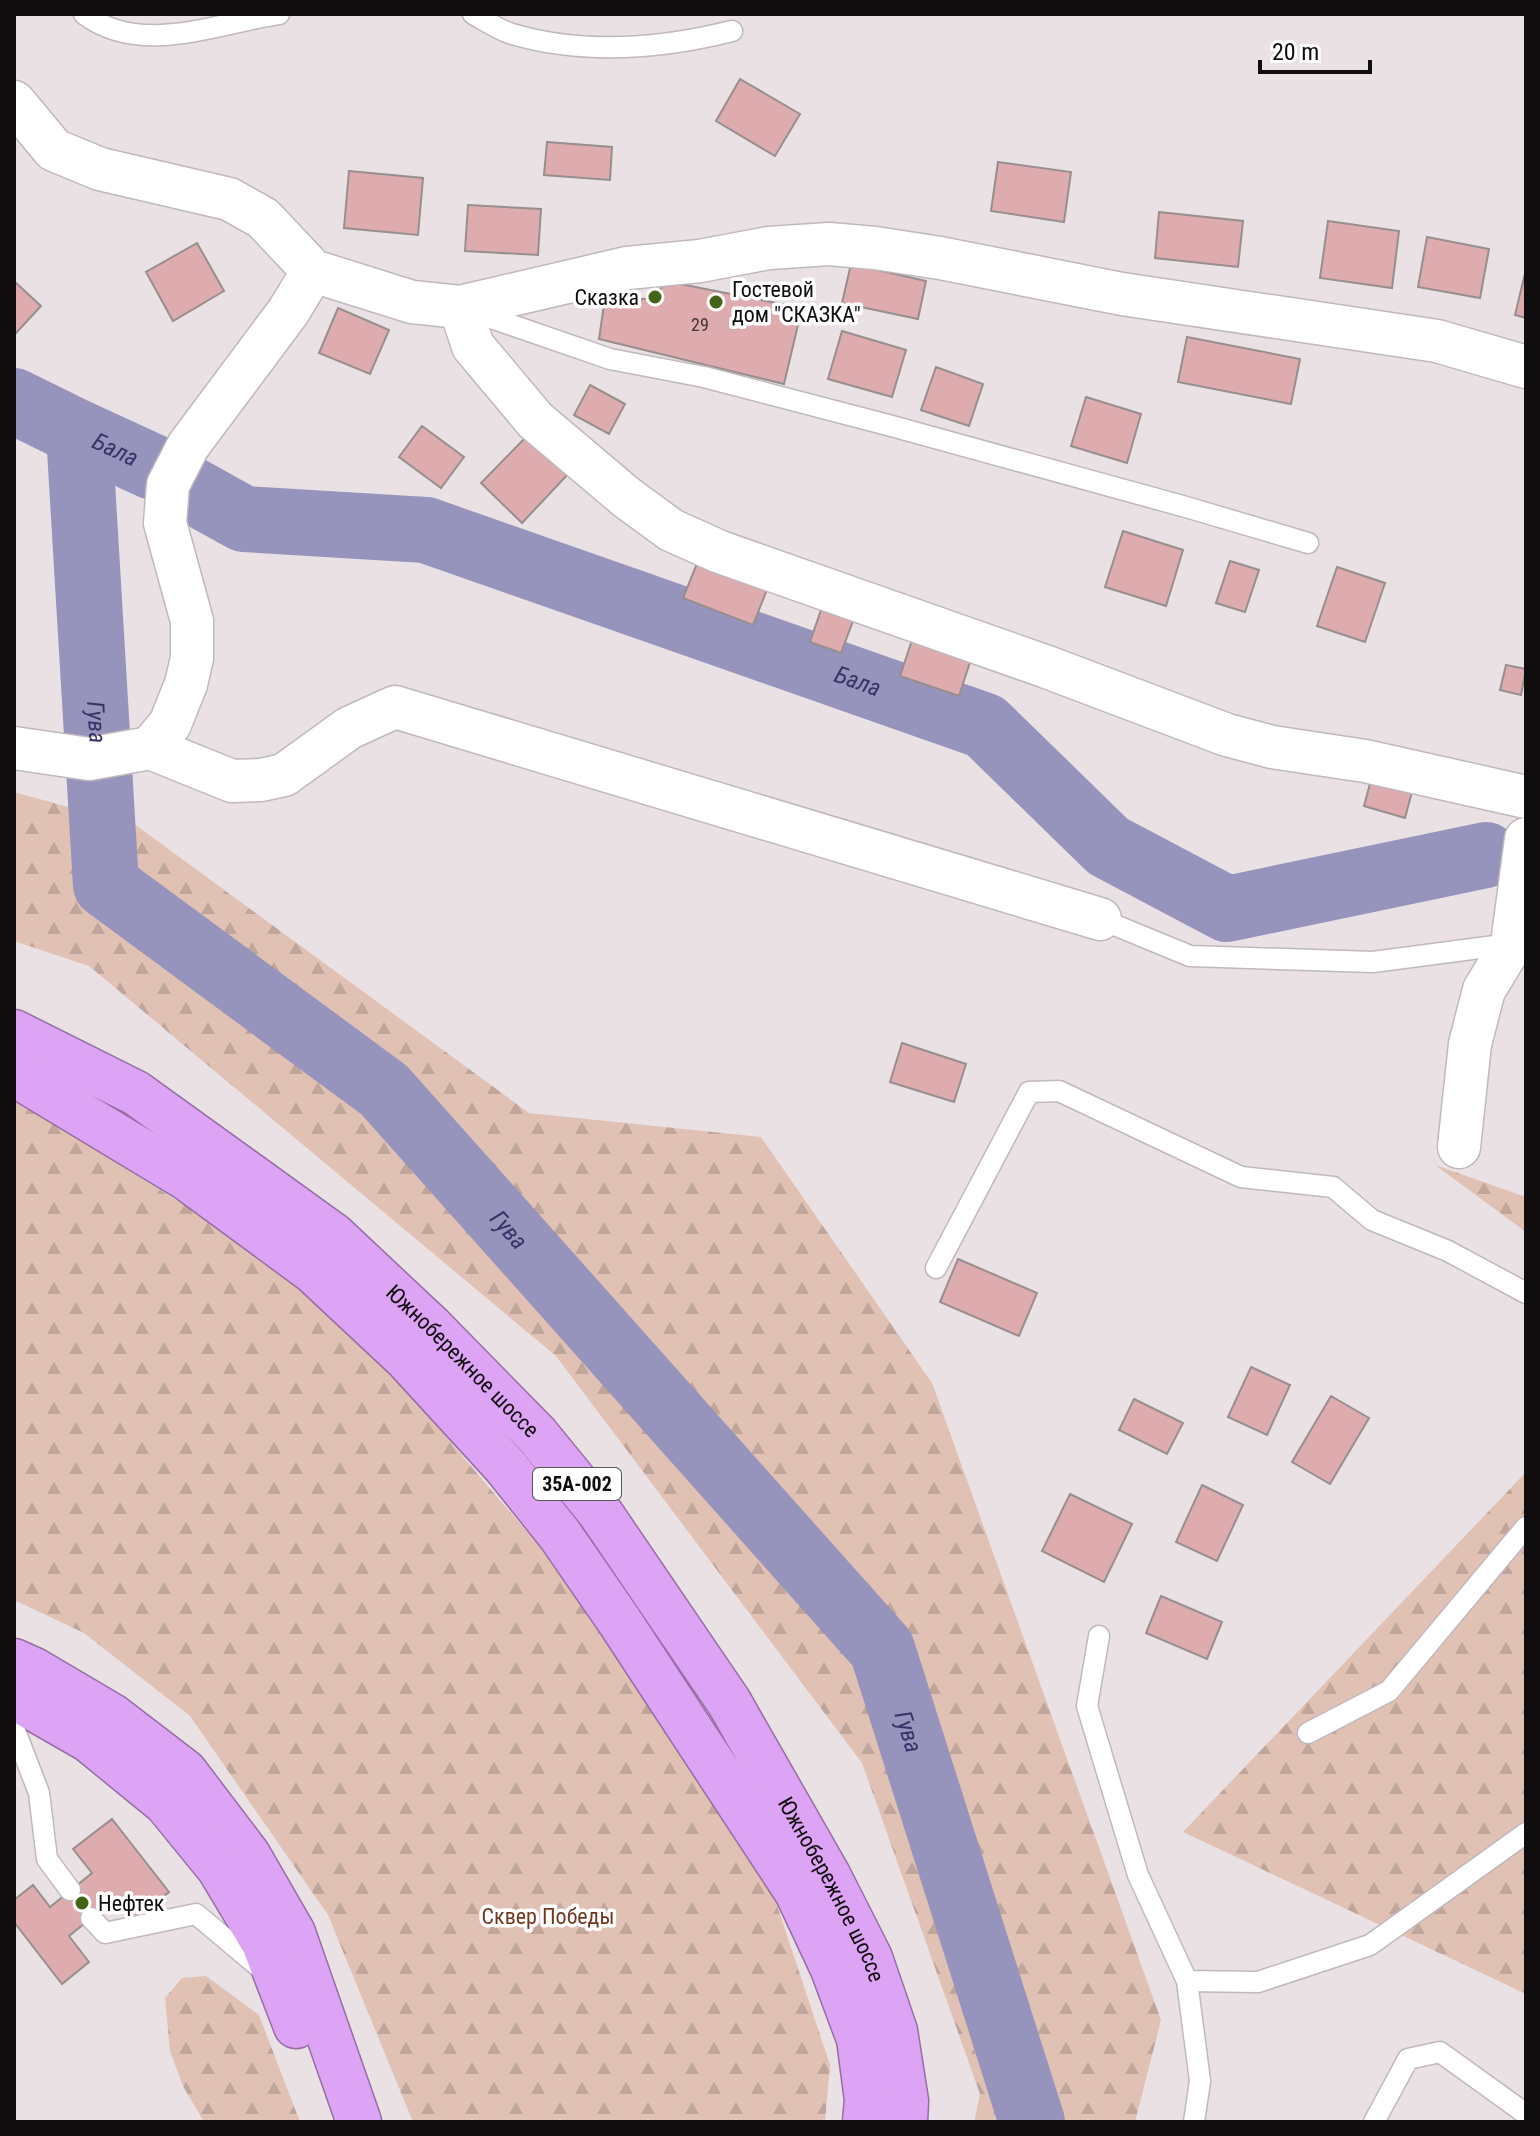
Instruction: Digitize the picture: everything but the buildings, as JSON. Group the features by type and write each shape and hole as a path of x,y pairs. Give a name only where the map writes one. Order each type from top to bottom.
{"highway":[{"name":"Южнобережное шоссе","path":"14,1032 136,1093 333,1235 431,1327 537,1435 599,1511 729,1702 829,1877 870,1958 895,2031 906,2101 905,2122"},
{"name":"Южнобережное шоссе","path":"14,1074 188,1179 313,1271 406,1358 505,1466 560,1535 620,1622 797,1892 833,1969 859,2039 867,2100 865,2122"},
{"path":"14,1661 112,1716 185,1772 248,1855 293,1933 359,2122"},
{"path":"14,1697 89,1740 166,1803 219,1868 264,1943 332,2122"}],"street":[{"path":"14,102 54,150 100,169 229,199 263,218 313,271 412,302 460,307 627,268 700,261 769,248 829,244 940,258 1122,294 1423,338 1526,367"},
{"path":"142,751 170,724 186,684 192,658 192,621 165,523 168,485 188,446 288,312 313,271"},
{"path":"460,307 473,346 535,420 626,497 671,530 720,552 822,586 1227,735 1272,747 1365,761 1526,797"},
{"path":"14,748 89,759 142,751 232,781 261,780 284,775 349,728 395,707 1100,919"},
{"path":"1459,1147 1470,1044 1484,990 1519,945 1520,872 1526,839"}],"lane":[{"path":"84,14 97,23 126,33 154,37 279,14"},
{"path":"473,14 509,33 564,46 609,49 705,38 732,31"},
{"path":"460,307 610,359 704,377 888,425 1308,543"},
{"path":"1100,919 1190,956 1373,962 1519,945"},
{"path":"936,1268 1029,1092 1059,1091 1241,1177 1333,1187 1372,1220 1448,1251 1526,1293"},
{"path":"1308,1733 1389,1691 1526,1527"},
{"path":"1099,1636 1087,1706 1138,1875 1187,1981 1200,2081 1194,2122"},
{"path":"14,1728 39,1793 47,1859 70,1890"},
{"path":"1187,1981 1258,1982 1370,1945 1526,1833"},
{"path":"91,1918 105,1933 196,1914 281,1986"},
{"path":"1374,2122 1408,2059 1440,2052 1526,2114"}],"green space":[{"path":"14,792 137,826 529,1113 761,1137 932,1383 1161,2020 1135,2122 974,2122 980,2094 862,1763 556,1356 89,966 14,941"},
{"name":"Сквер Победы","path":"14,1099 321,1290 545,1553 768,1878 830,2065 825,2122 413,2122 328,1915 190,1716 84,1633 14,1600"},
{"path":"1435,1165 1526,1197 1526,1232"},
{"path":"1526,1472 1526,1994 1183,1832"},
{"path":"206,1976 259,2015 300,2122 204,2122 183,2086 170,2051 165,1998 182,1978"}],"waterway":[{"name":"Гува","path":"14,401 79,433 106,885 384,1090 882,1649 1032,2122"},
{"name":"Бала","path":"79,433 153,467"},
{"name":"Бала","path":"186,487 244,519 426,530 985,726 1108,846 1227,909 1486,855"}],"place":[{"name":"Сказка","path":"655,297"},
{"name":"Гостевой дом \"СКАЗКА\"","path":"716,302"},
{"name":"Нефтек","path":"82,1903"}]}
